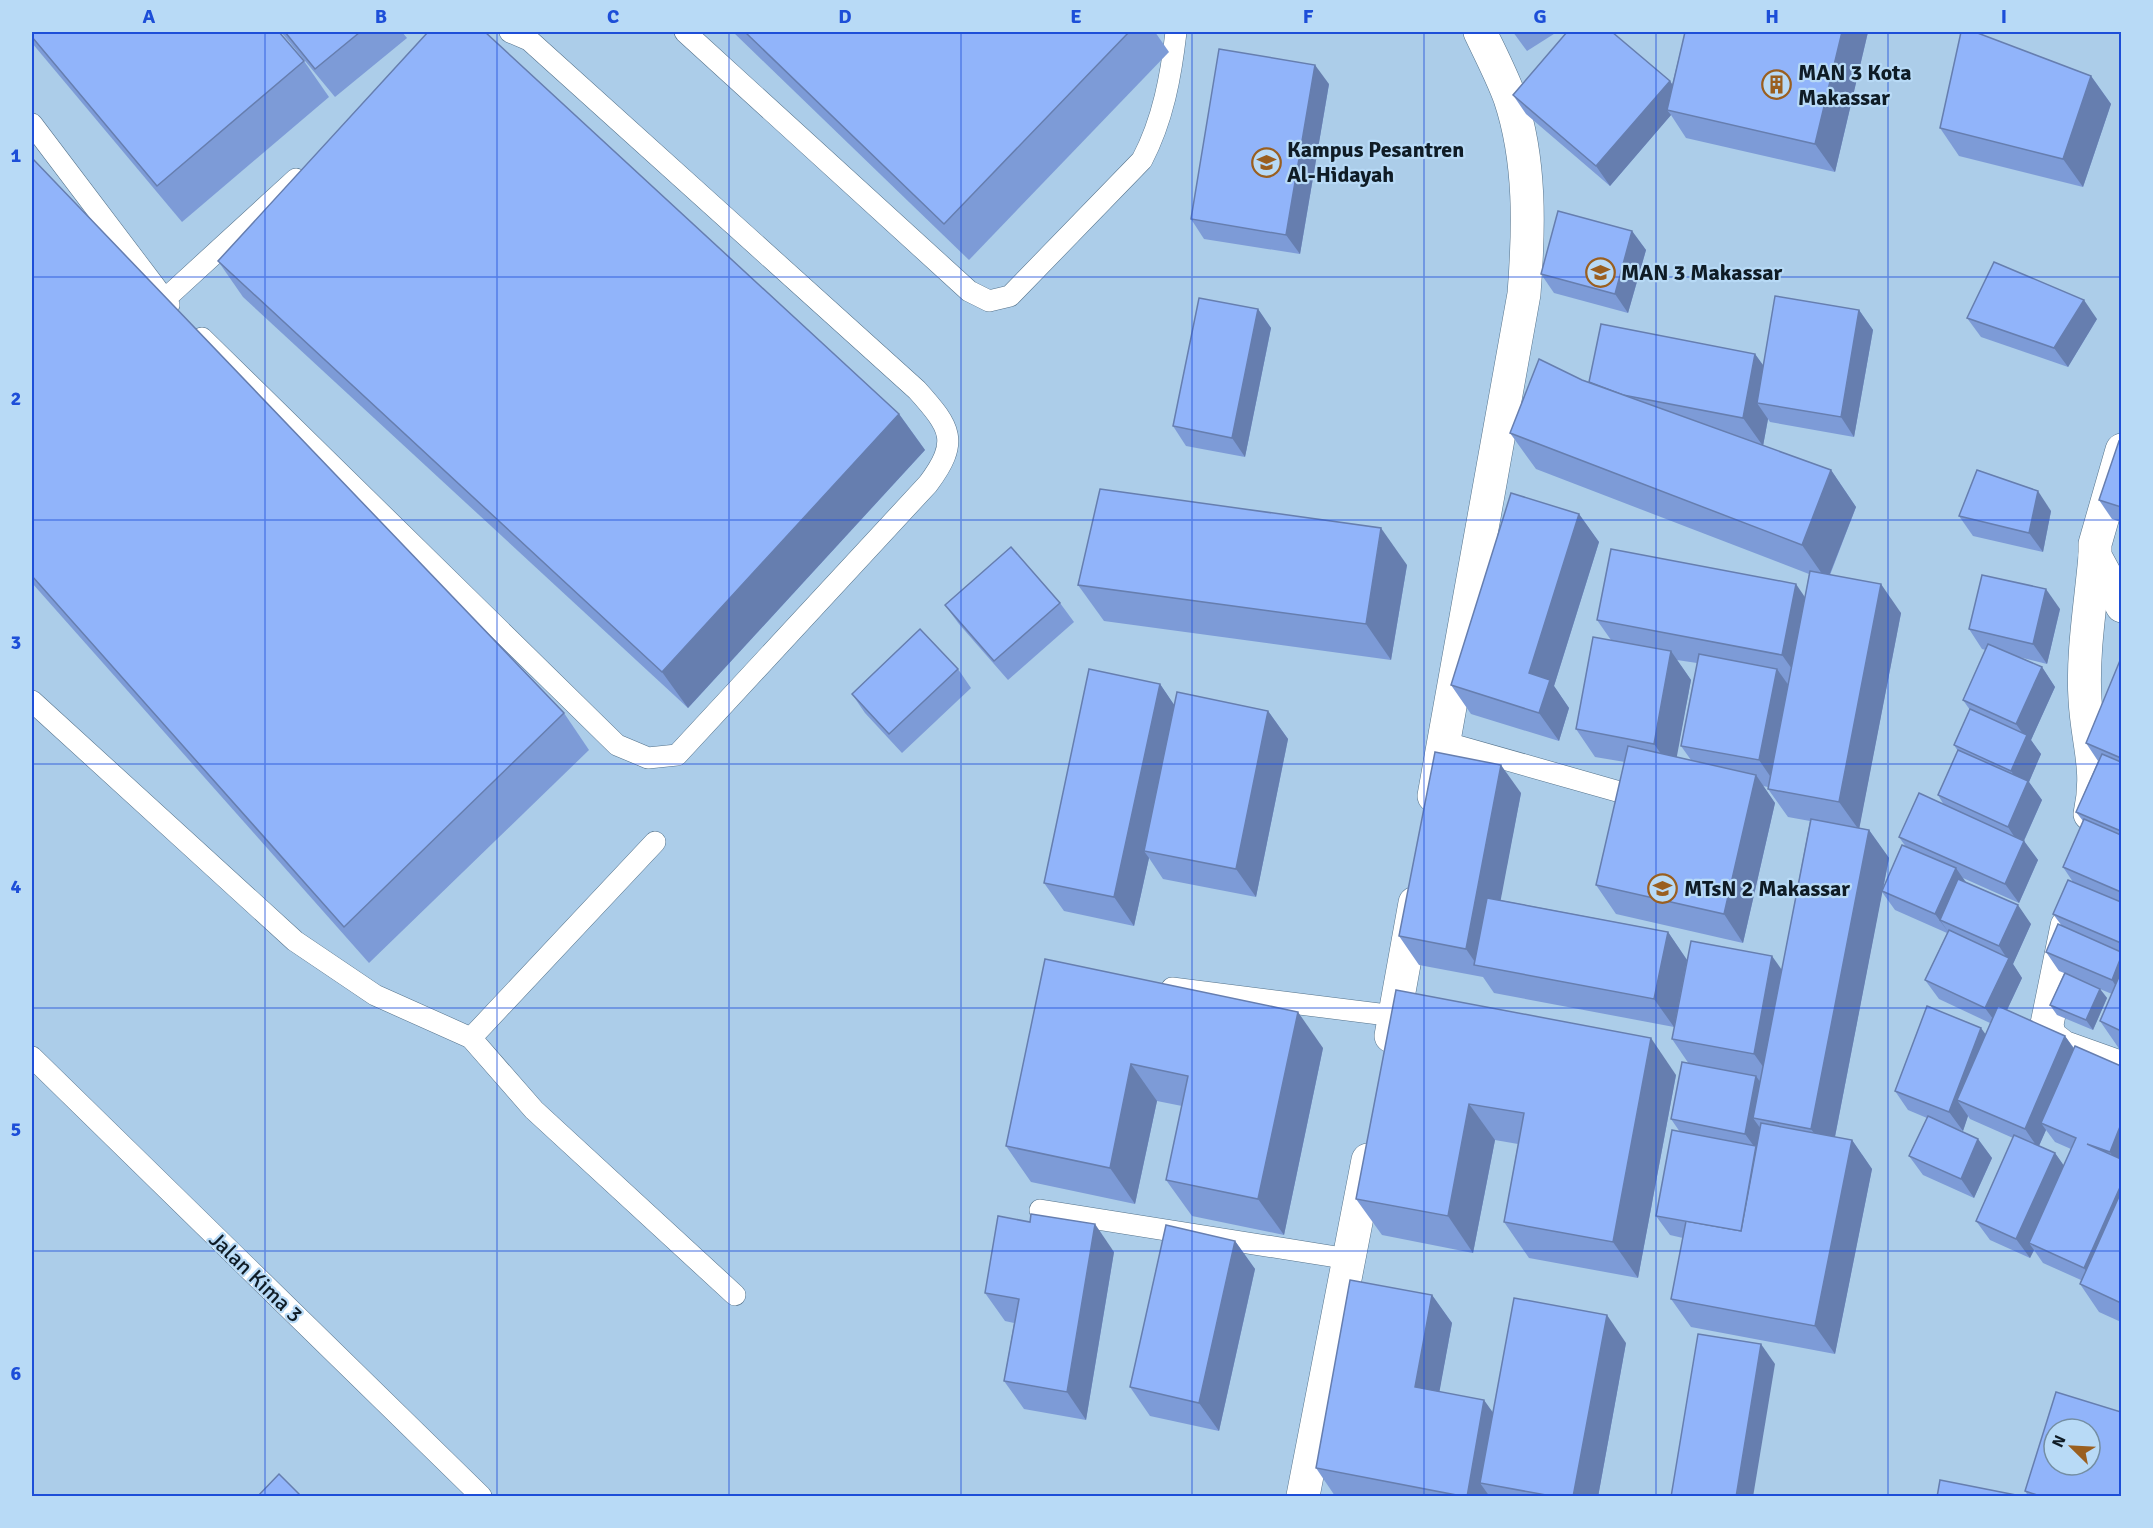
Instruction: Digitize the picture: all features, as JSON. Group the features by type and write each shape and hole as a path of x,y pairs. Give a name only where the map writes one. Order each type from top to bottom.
{"street":[{"path":"1430,822 1524,294 1528,243 1528,197 1524,164 1510,98 1480,32"},
{"path":"2085,840 2094,794 2095,765 2085,699 2095,544 2121,450"},
{"path":"2095,556 2121,606"},
{"path":"1386,1062 1420,879"},
{"path":"2073,897 2047,1024 2049,1036 2063,1047 2121,1068"},
{"path":"1303,1497 1373,1132"}],"lane":[{"path":"32,124 164,300 617,745 648,758 677,755 928,484 945,462 949,437 936,412 917,390 529,39 510,32"},
{"path":"685,32 969,291 989,301 1010,296 1142,160 1156,133 1172,66 1176,32"},
{"path":"164,300 310,166"},
{"path":"32,701 295,941 375,995 471,1038 534,1110 735,1295"},
{"path":"1444,742 1620,792"},
{"path":"471,1038 655,842"},
{"path":"1152,986 1395,1016"},
{"name":"Jalan Kima 3","path":"32,1057 481,1497"},
{"path":"1040,1210 1349,1260"}],"building":[{"path":"32,32 279,32 304,61 157,186 32,37"},
{"path":"285,32 360,32 315,69"},
{"path":"428,32 485,32 899,414 662,672 218,261"},
{"path":"745,32 1129,32 944,224"},
{"name":"Kampus Pesantren Al-Hidayah","path":"1567,32 1612,32 1670,81 1596,166 1513,95"},
{"name":"MAN 3 Kota Makassar","path":"1685,32 1842,32 1815,144 1667,110"},
{"path":"1961,32 1975,32 2091,76 2063,159 1940,128"},
{"name":"Kampus Pesantren Al-Hidayah","path":"1219,49 1315,65 1286,235 1191,219"},
{"path":"32,158 564,713 344,927 32,576"},
{"path":"1558,211 1632,231 1615,294 1541,274"},
{"path":"1994,262 2084,300 2054,348 1967,318"},
{"path":"1775,296 1859,310 1841,417 1757,403"},
{"path":"1199,298 1258,309 1232,438 1173,426"},
{"path":"1601,324 1755,354 1743,418 1623,395 1589,382"},
{"path":"1539,359 1582,380 1831,470 1802,545 1510,433"},
{"path":"2119,441 2121,442 2121,507 2099,500"},
{"path":"1977,470 2038,491 2029,533 1959,516"},
{"path":"1100,489 1381,528 1366,624 1078,585"},
{"path":"1511,493 1579,514 1529,673 1550,680 1539,713 1451,685"},
{"path":"1011,547 1060,603 994,661 945,605"},
{"path":"1611,549 1796,584 1782,655 1597,620"},
{"path":"1810,571 1881,584 1839,802 1768,789"},
{"path":"1982,575 2046,589 2033,644 1969,629"},
{"path":"920,629 958,669 889,734 852,694"},
{"path":"1593,637 1671,651 1654,744 1576,729"},
{"path":"1988,644 2042,667 2016,724 1963,700"},
{"path":"1699,654 1777,669 1759,760 1681,746"},
{"path":"2121,658 2121,758 2086,743"},
{"path":"1089,669 1160,684 1114,897 1044,883"},
{"path":"1177,692 1268,711 1236,869 1144,851"},
{"path":"1970,709 2027,735 2011,771 1954,745"},
{"path":"1628,746 1756,775 1724,914 1596,885"},
{"path":"1958,750 2028,781 2008,827 1938,795"},
{"path":"1435,752 1501,765 1466,949 1399,936"},
{"path":"2102,754 2121,762 2121,831 2076,812"},
{"path":"1919,793 2024,841 2005,884 1899,837"},
{"path":"1811,819 1869,830 1811,1129 1753,1118"},
{"path":"2084,819 2121,835 2121,892 2063,867"},
{"path":"1902,845 1956,868 1935,914 1882,891"},
{"path":"1958,879 2018,905 1999,946 1940,920"},
{"path":"2068,880 2121,902 2121,943 2053,914"},
{"path":"1487,898 1668,932 1654,999 1474,965"},
{"path":"2058,924 2121,952 2112,980 2046,952"},
{"path":"1949,930 2009,958 1985,1008 1925,980"},
{"path":"1691,941 1772,956 1754,1054 1672,1039"},
{"path":"1045,959 1298,1012 1258,1199 1166,1180 1188,1076 1131,1064 1110,1168 1006,1146"},
{"path":"2121,972 2121,1031 2100,1021"},
{"path":"2065,973 2100,989 2086,1020 2050,1005"},
{"path":"1396,990 1651,1038 1613,1242 1504,1222 1524,1113 1469,1104 1448,1216 1356,1199"},
{"path":"1927,1006 1981,1028 1949,1112 1895,1091"},
{"path":"1998,1006 2065,1036 2025,1129 1957,1100"},
{"path":"2075,1046 2121,1066 2121,1124 2110,1152 2087,1144 2121,1159 2121,1185 2084,1268 2029,1243 2076,1138 2041,1123"},
{"path":"1682,1062 1756,1076 1745,1134 1671,1119"},
{"path":"1928,1116 1978,1139 1961,1179 1909,1156"},
{"path":"1761,1123 1852,1140 1815,1326 1671,1299 1686,1221 1741,1231"},
{"path":"1672,1130 1756,1146 1741,1231 1656,1216"},
{"path":"2014,1135 2055,1153 2016,1239 1976,1221"},
{"path":"2121,1192 2121,1303 2080,1284"},
{"path":"1031,1214 1095,1224 1067,1392 1004,1381 1019,1299 985,1293 998,1216 1030,1222"},
{"path":"1166,1225 1235,1241 1199,1403 1130,1387"},
{"path":"1350,1280 1432,1295 1415,1387 1484,1400 1467,1497 1316,1468"},
{"path":"1514,1298 1607,1315 1573,1497 1557,1497 1480,1483"},
{"path":"1698,1334 1761,1344 1736,1497 1671,1497"},
{"path":"2056,1392 2121,1412 2121,1497 2043,1497 2025,1491 2042,1437 2042,1477 2102,1477 2102,1417 2048,1417"},
{"path":"279,1474 302,1497 257,1497"},
{"path":"1940,1480 2021,1496 1937,1497"}],"place":[{"name":"MAN 3 Kota Makassar","path":"1777,85"},
{"name":"Kampus Pesantren Al-Hidayah","path":"1266,162"},
{"name":"MAN 3 Makassar","path":"1600,272"},
{"name":"MTsN 2 Makassar","path":"1663,888"}]}
